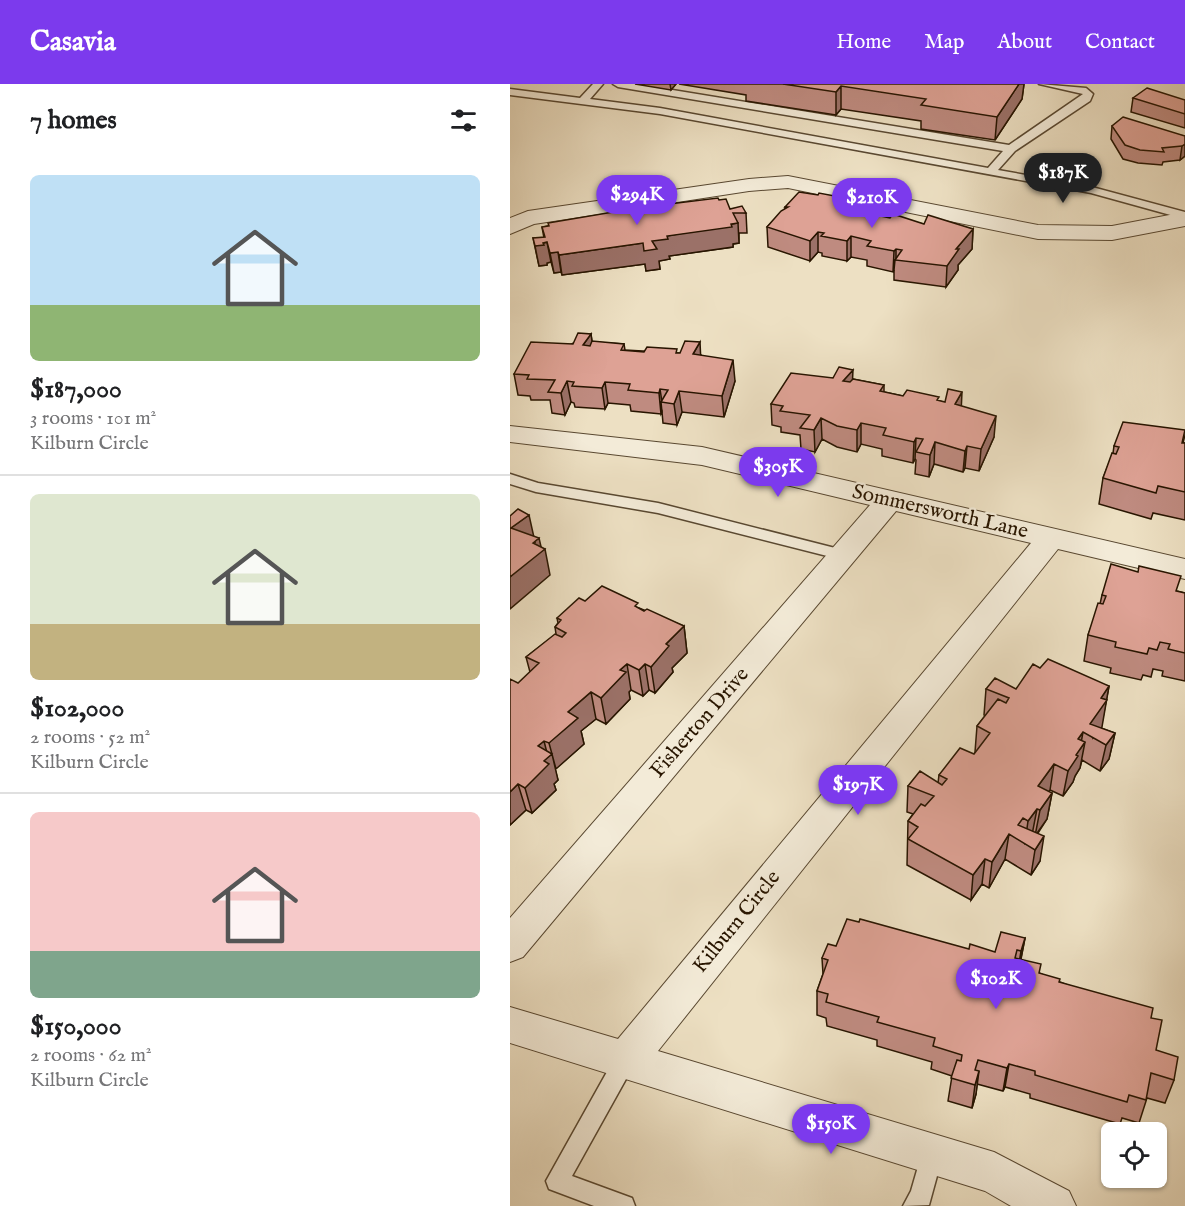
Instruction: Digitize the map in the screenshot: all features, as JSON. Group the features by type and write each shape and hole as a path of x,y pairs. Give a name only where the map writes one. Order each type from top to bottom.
{"street":[{"path":"510,227 528,218 748,185 788,182 1038,231 1112,233 1185,218"},
{"name":"Sommersworth Lane","path":"510,434 702,456 1051,538"},
{"name":"Fisherton Drive","path":"510,945 890,500"},
{"path":"1051,538 1185,570"},
{"name":"Kilburn Circle","path":"625,1061 1051,538"},
{"path":"510,1026 994,1173 1054,1206"}],"lane":[{"path":"583,101 598,84"},
{"path":"618,84 1011,149"},
{"path":"991,171 1011,149 1086,99 1088,94 1086,91 1044,84"},
{"path":"510,92 660,111 991,171 1092,190 1185,218"},
{"path":"510,478 536,487 658,508 843,555"},
{"path":"624,1206 557,1181 625,1061"},
{"path":"914,1206 921,1197 932,1154"}],"building":[{"path":"783,84 1019,84 997,117 921,105 926,99 841,86 836,92"},
{"path":"1147,88 1185,100 1185,114 1133,98"},
{"path":"1123,117 1185,136 1185,144 1162,148 1164,152 1140,150 1125,145 1112,126"},
{"path":"799,192 840,197 838,200 845,201 840,206 874,210 871,214 890,218 893,214 924,224 928,215 973,229 956,249 959,249 947,266 895,260 902,250 894,251 867,246 871,241 851,236 847,241 821,236 824,233 818,232 810,241 767,227 781,211 788,207 785,207"},
{"path":"718,198 719,200 726,199 730,209 742,206 746,213 733,213 738,223 731,224 732,227 667,236 668,239 652,241 657,249 644,251 643,243 559,255 558,252 550,253 547,242 543,243 544,245 535,246 533,238 545,237 542,227 549,226 548,223 631,209 625,203 637,202 637,208"},
{"path":"578,333 591,334 583,345 590,346 592,341 624,344 621,350 644,352 647,347 677,349 676,353 680,353 685,341 700,342 693,354 733,360 722,396 679,391 674,404 661,402 668,390 660,389 659,393 628,390 630,384 605,382 602,388 572,386 574,382 567,381 561,393 548,392 555,380 527,379 529,375 514,374 531,342 573,344"},
{"path":"839,367 853,370 843,381 850,382 853,379 884,385 880,391 903,396 907,390 939,397 937,400 945,402 948,389 962,392 955,404 996,416 981,449 967,446 965,451 935,442 930,455 916,452 923,439 916,438 914,442 883,435 886,428 861,423 857,430 837,426 821,418 814,430 800,428 810,415 780,411 783,406 771,404 791,373 833,378"},
{"path":"1123,422 1185,430 1182,443 1185,443 1185,492 1158,486 1156,493 1103,478 1112,453 1116,454 1119,447 1114,446"},
{"path":"518,509 529,515 511,528 539,538 533,543 545,549 510,577 510,516"},
{"path":"1111,564 1138,572 1139,566 1181,576 1176,591 1185,593 1185,653 1168,649 1170,644 1160,642 1157,650 1149,648 1147,654 1115,647 1116,642 1088,635 1098,603 1103,604 1106,596 1102,595"},
{"path":"602,586 638,603 635,606 644,611 647,609 684,626 666,644 669,646 651,667 645,664 639,670 627,664 620,670 626,672 601,698 591,692 568,712 578,718 549,743 544,741 538,746 552,754 544,761 549,764 525,788 518,784 510,792 510,679 518,683 539,663 526,657 555,634 562,637 566,633 555,627 561,620 557,618 579,598 585,601"},
{"path":"1048,659 1109,686 1101,698 1107,700 1090,724 1115,733 1106,745 1083,732 1078,739 1085,742 1068,771 1054,764 1038,786 1052,793 1040,810 1037,809 1028,821 1023,818 1018,825 1044,836 1035,850 1009,834 992,862 985,859 973,875 908,839 918,827 908,821 921,804 925,806 934,796 908,786 920,771 942,785 947,779 939,775 960,748 974,754 990,733 977,726 998,699 1006,703 1009,698 986,689 995,678 1016,689 1033,664 1040,668"},
{"path":"847,919 859,922 860,919 969,949 970,944 995,952 1001,932 1025,938 1021,951 1017,950 1015,958 1041,964 1039,973 1060,979 1059,982 1153,1008 1151,1018 1162,1020 1156,1050 1178,1057 1174,1080 1151,1073 1146,1100 1129,1095 1127,1102 1035,1075 1035,1071 1009,1064 1007,1068 978,1060 975,1070 979,1071 975,1085 951,1078 957,1060 961,1061 962,1055 933,1046 935,1038 877,1022 879,1017 826,1002 828,994 817,991 828,960 822,958 828,944 836,946"}]}
